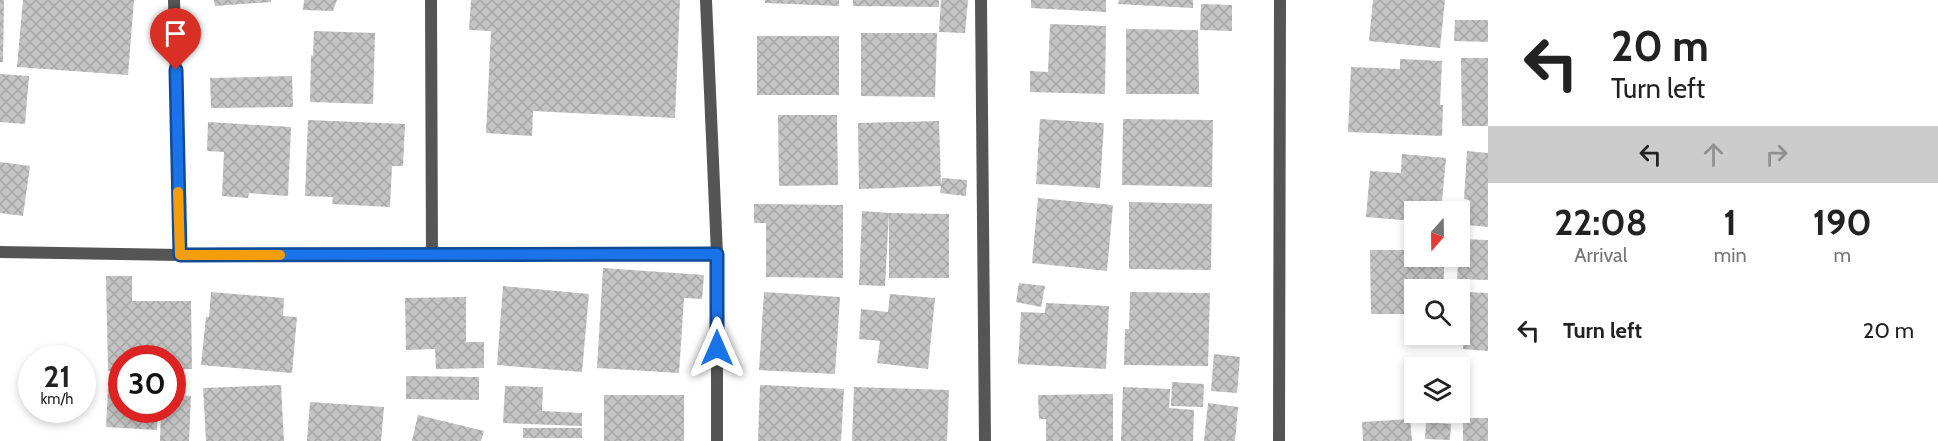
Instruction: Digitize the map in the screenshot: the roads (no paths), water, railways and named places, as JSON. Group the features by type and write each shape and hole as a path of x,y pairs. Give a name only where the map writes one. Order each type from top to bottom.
{"street":[{"path":"174,0 180,255"},
{"path":"432,0 432,256"},
{"path":"706,0 717,254 717,441"},
{"path":"981,0 985,441"},
{"path":"1279,441 1280,0"},
{"path":"0,252 432,256 717,254"}]}
